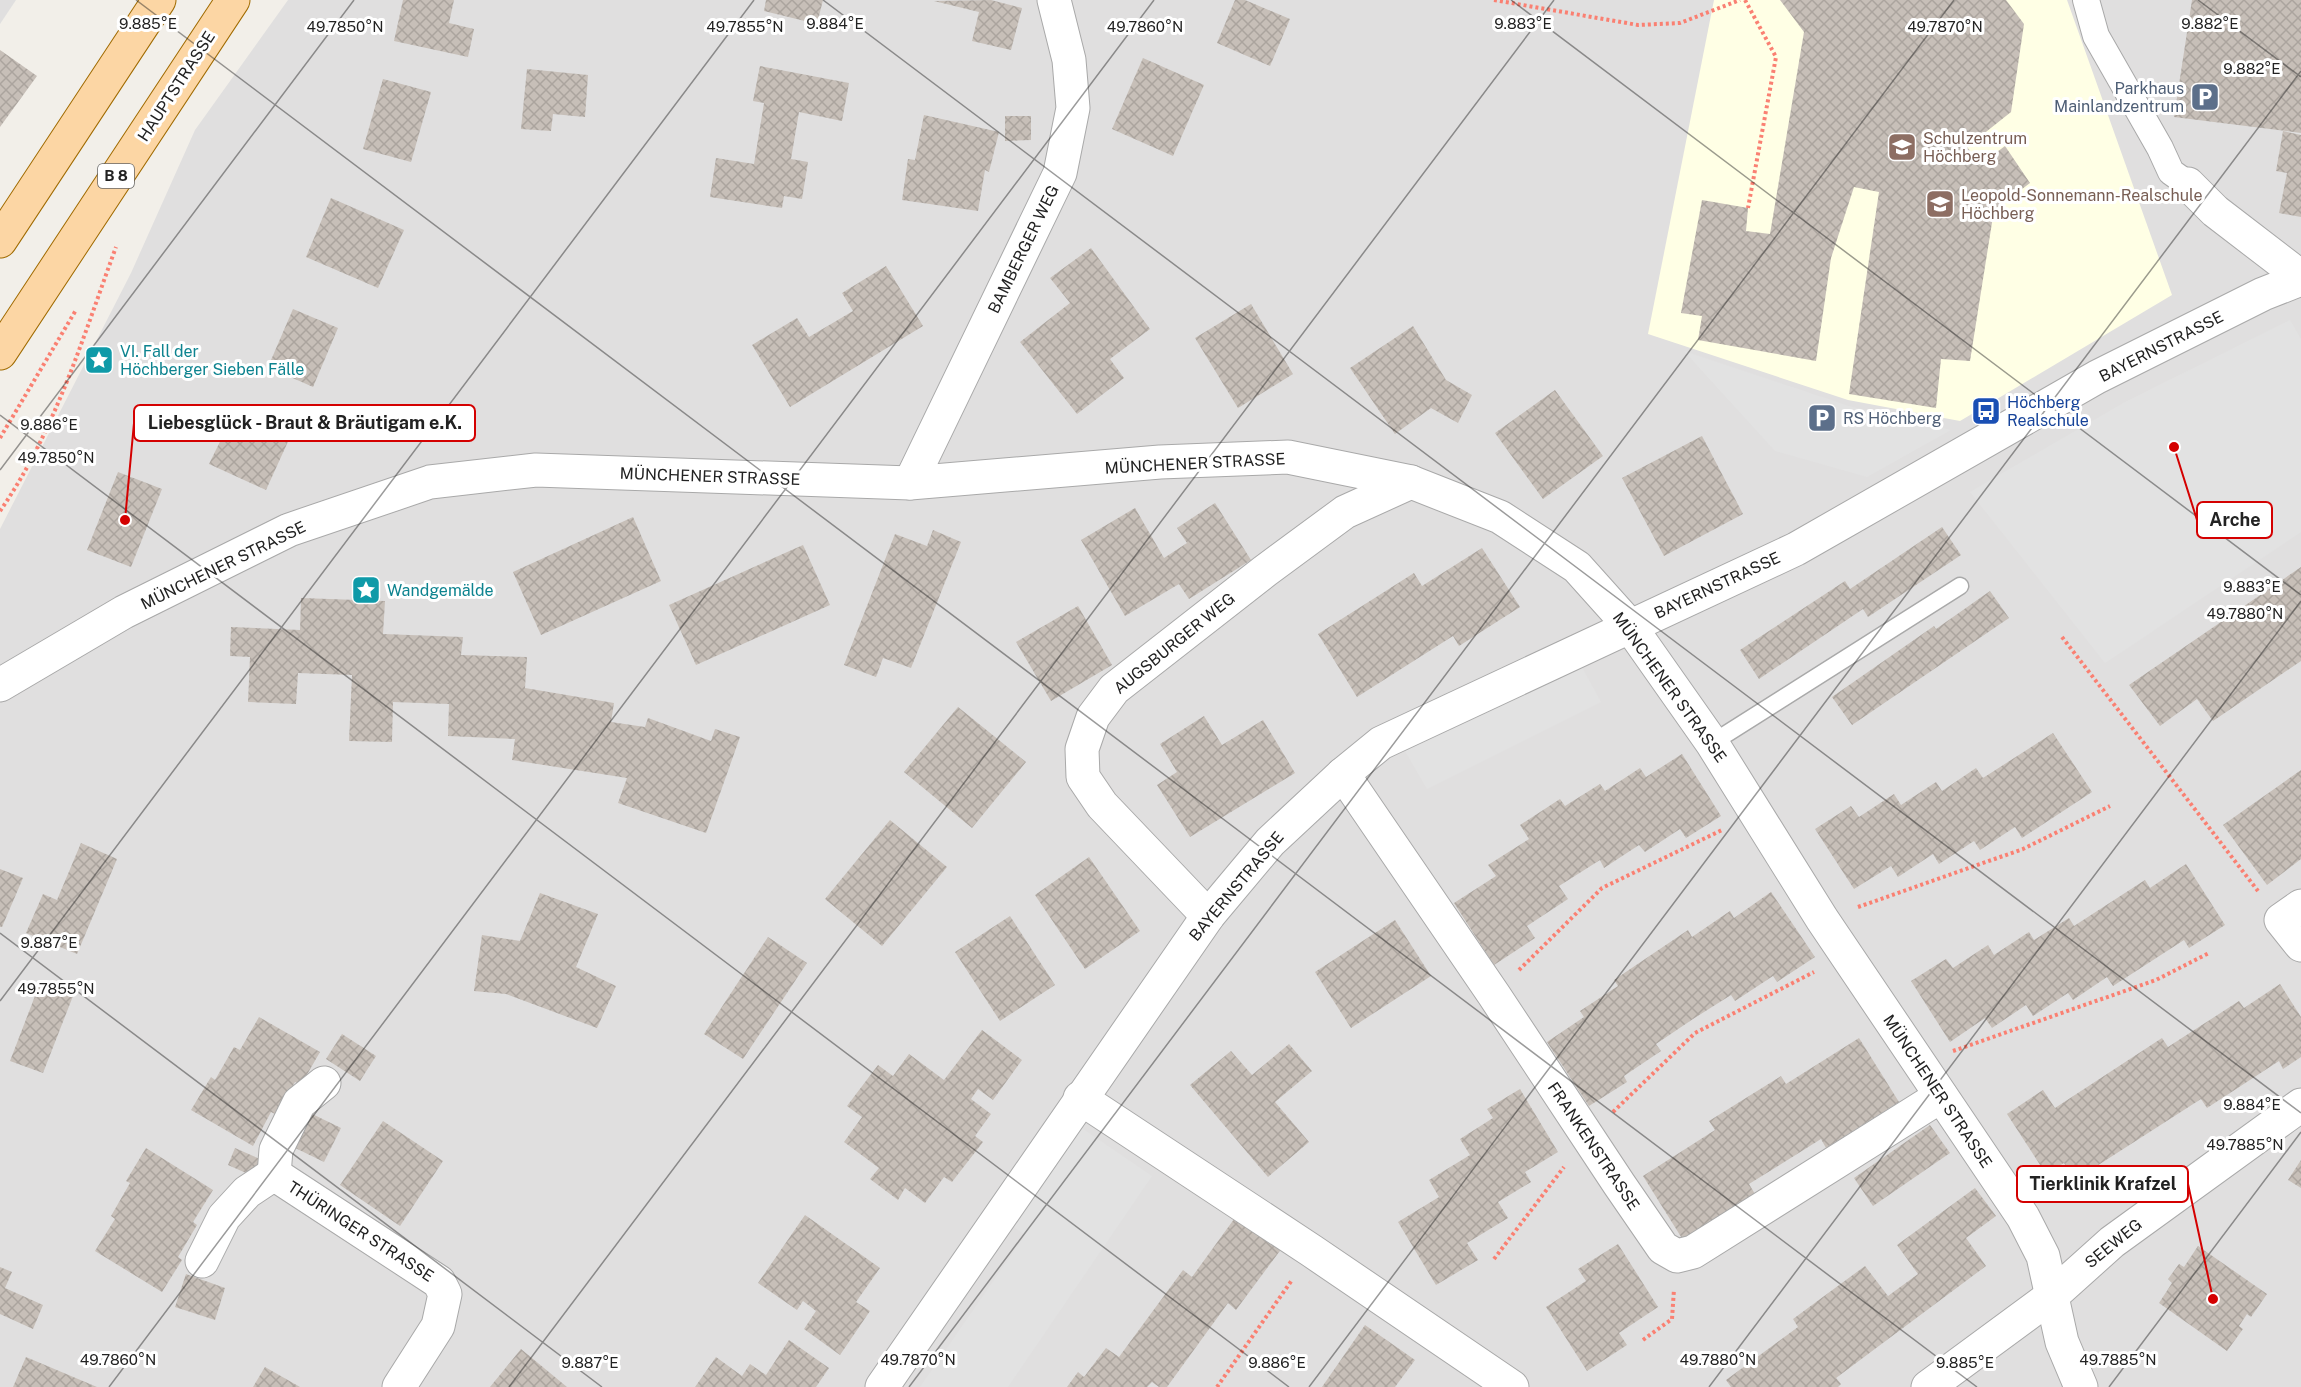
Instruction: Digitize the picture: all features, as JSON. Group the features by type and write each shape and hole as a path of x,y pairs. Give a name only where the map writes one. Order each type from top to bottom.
{"main road":[{"path":"4,228 159,0"},
{"name":"HAUPTSTRASSE","path":"0,353 232,0"}],"street":[{"name":"BAMBERGER WEG","path":"910,483 1060,173 1073,108 1069,60 1054,0"},
{"path":"2086,0 2096,36 2160,148 2171,172 2215,211 2301,278"},
{"name":"BAYERNSTRASSE","path":"882,1387 1208,916 1270,842 1343,774 1382,743 1629,625 1796,549 2097,377 2263,294 2301,278"},
{"name":"MÜNCHENER STRASSE","path":"0,685 124,612 289,530 430,482 536,470 910,483 1160,462 1288,457 1411,482 1500,517 1577,567 1629,625 1712,743 1822,919 2023,1217 2043,1256 2062,1342 2081,1387"},
{"name":"AUGSBURGER WEG","path":"1208,916 1102,805 1083,777 1082,749 1093,717 1114,689 1194,625 1345,512 1411,482"},
{"name":"FRANKENSTRASSE","path":"1343,774 1494,994 1663,1248 1677,1256"},
{"name":"THÜRINGER STRASSE","path":"274,1174 276,1150 299,1103 324,1083"},
{"path":"1677,1256 1693,1252 1941,1096"},
{"path":"1080,1098 1312,1251 1512,1387"},
{"name":"SEEWEG","path":"1928,1387 2053,1295 2112,1242 2301,1105"},
{"name":"THÜRINGER STRASSE","path":"202,1261 224,1216 247,1192 274,1174"},
{"name":"THÜRINGER STRASSE","path":"274,1174 439,1282 445,1294 438,1326 399,1387"}],"lane":[{"path":"1712,743 1960,586"}],"path":[{"path":"1494,0 1638,25 1680,22 1743,0 1776,57 1748,208"},
{"path":"0,511 40,443 79,350 119,237"},
{"path":"0,438 57,343"},
{"path":"2062,637 2294,923"},
{"path":"1822,919 2023,849 2110,806"},
{"path":"1494,994 1602,888 1755,814"},
{"path":"1920,1063 2156,980 2209,953"},
{"path":"1494,1259 1587,1137 1695,1033 1847,955"},
{"path":"1217,1387 1312,1251"},
{"path":"1643,1340 1672,1319 1677,1256"}],"shaded area":[{"path":"0,0 16,0 0,24"},
{"path":"288,0 2301,0 2301,1387 0,1387 0,529 131,273 195,130"},
{"name":"Schulzentrum Höchberg","path":"1714,0 2067,0 2172,295 1960,421 1848,400 1648,334"},
{"path":"2290,320 2301,339 2301,532 2105,663 1970,492 2125,402"},
{"name":"RS Höchberg","path":"1684,351 1849,406 1951,430 1867,477 1775,451"},
{"path":"1579,662 1601,702 1427,789 1405,751"},
{"path":"1067,1118 1152,1176 1008,1387 920,1387 1025,1235 999,1216"}],"building":[{"path":"403,0 454,0 449,23 474,29 468,57 394,41"},
{"path":"766,0 823,0 817,24 764,11"},
{"path":"991,0 1022,8 1011,50 972,41 979,12 934,1"},
{"path":"1235,0 1245,0 1290,19 1270,66 1217,43"},
{"name":"Leopold-Sonnemann-Realschule Höchberg","path":"1780,0 2006,0 2024,24 2011,112 1967,147 1981,164 2005,146 2030,183 1994,210 1970,361 1941,359 1936,408 1849,394 1879,192 1854,187 1831,258 1816,361 1698,340 1702,316 1681,313 1702,200 1748,208 1746,231 1770,234 1804,32"},
{"path":"2192,0 2301,0 2301,133 2174,117"},
{"path":"0,50 37,76 0,127"},
{"path":"1143,58 1204,85 1173,156 1112,129"},
{"path":"760,66 849,83 842,121 799,112 791,159 808,162 802,199 784,196 782,208 710,197 716,158 754,164 764,103 753,101"},
{"path":"527,69 588,75 585,117 553,114 551,131 521,129"},
{"path":"383,79 431,92 411,162 363,149"},
{"path":"924,115 999,132 989,172 985,170 978,211 902,200 908,159 915,160"},
{"path":"1005,116 1031,116 1031,140 1005,141"},
{"path":"2283,131 2301,135 2301,217 2279,213 2287,173 2276,171"},
{"path":"331,198 404,230 378,288 306,257"},
{"path":"1091,248 1150,329 1110,359 1124,378 1077,414 1020,342 1070,303 1050,278"},
{"path":"886,266 923,326 790,407 752,345 797,318 809,337 853,311 842,293"},
{"path":"1251,304 1293,374 1238,408 1195,338"},
{"path":"293,309 338,328 313,387 268,367"},
{"path":"1413,326 1446,380 1472,395 1458,423 1431,408 1395,434 1350,368"},
{"path":"1555,390 1603,456 1543,499 1495,433"},
{"path":"236,409 291,435 266,490 209,464"},
{"path":"1702,436 1743,514 1664,556 1622,478"},
{"path":"118,472 162,489 131,567 87,550"},
{"path":"1215,503 1251,560 1189,599 1179,584 1125,616 1081,540 1135,508 1164,558 1187,543 1177,528"},
{"path":"633,517 661,581 541,635 513,572"},
{"path":"1942,527 1961,555 1868,617 1863,609 1759,679 1740,650 1845,581 1850,589"},
{"path":"933,530 961,542 911,668 883,658 876,677 844,665 895,534 927,546"},
{"path":"803,545 830,605 696,665 669,605"},
{"path":"1482,548 1520,607 1459,646 1453,636 1357,697 1318,634 1414,573 1422,586"},
{"path":"2301,567 2301,661 2213,721 2197,699 2160,726 2129,685"},
{"path":"1990,591 2009,618 1852,725 1832,697 1934,626 1936,629"},
{"path":"301,598 385,601 383,634 463,637 461,655 527,657 525,688 614,703 611,722 645,727 648,718 711,741 715,729 740,737 706,833 618,803 627,778 512,760 515,739 448,736 449,704 393,702 392,742 349,741 352,675 298,673 296,704 248,702 250,657 230,656 231,627 300,630"},
{"path":"1078,606 1112,665 1051,701 1016,642"},
{"path":"958,707 1026,762 972,828 904,772"},
{"path":"1204,716 1222,745 1263,720 1295,773 1190,837 1157,785 1177,772 1160,744"},
{"path":"2053,733 2092,792 2022,838 2015,827 1980,850 1974,841 1939,864 1933,854 1898,877 1891,866 1854,889 1815,829 1851,806 1859,817 1894,794 1901,805 1936,782 1942,791 1976,768 1983,778"},
{"path":"1682,754 1721,816 1686,838 1680,829 1645,852 1639,845 1604,868 1600,860 1559,886 1568,899 1527,926 1535,938 1494,965 1454,903 1496,876 1488,865 1529,839 1520,825 1560,799 1565,806 1600,784 1605,791 1640,768 1646,777"},
{"path":"2301,770 2301,859 2267,885 2223,825"},
{"path":"890,820 947,867 882,946 825,899"},
{"path":"81,843 117,859 77,954 26,933 43,894 57,900"},
{"path":"1089,857 1140,931 1085,969 1035,895"},
{"path":"2186,864 2225,925 2189,948 2184,940 2113,986 2107,977 2073,1000 2068,993 2033,1016 2026,1005 1992,1028 1985,1018 1950,1042 1911,981 1946,959 1953,968 1988,945 1994,955 2029,932 2034,940 2069,918 2074,926 2145,880 2150,888"},
{"path":"0,869 23,878 2,927 0,927"},
{"path":"1771,892 1815,957 1777,982 1773,976 1735,1001 1731,995 1693,1019 1656,1044 1661,1051 1624,1076 1627,1082 1589,1106 1547,1042 1584,1017 1580,1011 1618,986 1614,980 1688,930 1692,937 1730,911 1734,918"},
{"path":"540,893 598,914 576,967 616,986 597,1028 506,994 474,991 482,935 520,941"},
{"path":"1010,916 1055,985 1000,1021 955,952"},
{"path":"1395,920 1431,976 1351,1028 1315,972"},
{"path":"768,937 807,963 743,1059 704,1034"},
{"path":"40,983 73,996 43,1073 10,1061"},
{"path":"2280,984 2301,1017 2301,1057 2283,1069 2279,1061 2207,1108 2201,1099 2075,1180 2064,1163 2046,1174 2007,1114 2043,1090 2055,1108 2162,1038 2168,1047 2239,1001 2244,1008"},
{"path":"259,1017 320,1052 301,1085 295,1082 277,1115 271,1112 253,1146 191,1110 211,1077 215,1080 234,1047 240,1050"},
{"path":"982,1030 1022,1060 993,1100 978,1089 971,1099 991,1114 975,1136 983,1142 952,1182 944,1177 925,1203 905,1188 898,1200 870,1179 879,1168 844,1142 862,1117 847,1106 878,1065 893,1076 909,1054 944,1080"},
{"path":"342,1034 376,1056 360,1081 326,1059"},
{"path":"1859,1038 1899,1102 1826,1148 1821,1139 1749,1184 1755,1194 1683,1240 1643,1176 1715,1130 1709,1121 1781,1076 1786,1084"},
{"path":"1289,1044 1312,1071 1275,1102 1309,1142 1268,1177 1190,1085 1231,1051 1252,1075"},
{"path":"1520,1089 1558,1152 1525,1172 1531,1182 1498,1202 1508,1218 1467,1243 1478,1260 1436,1285 1398,1222 1439,1197 1429,1180 1470,1155 1460,1139 1493,1118 1487,1109"},
{"path":"302,1109 341,1128 324,1162 285,1143"},
{"path":"383,1121 443,1161 400,1226 340,1185"},
{"path":"1930,1125 1950,1153 1873,1206 1854,1178"},
{"path":"146,1148 213,1190 193,1222 197,1225 178,1257 182,1260 162,1292 95,1251 115,1219 111,1216 130,1183 126,1181"},
{"path":"235,1148 262,1160 255,1177 228,1165"},
{"path":"2301,1160 2301,1188 2288,1180"},
{"path":"1975,1188 1996,1216 1966,1238 1986,1266 1836,1378 1841,1384 1838,1387 1731,1387 1726,1380 1798,1327 1793,1319 1865,1266 1888,1296 1918,1274 1897,1245"},
{"path":"805,1215 880,1268 856,1302 870,1311 840,1355 804,1329 816,1311 803,1301 797,1310 758,1283"},
{"path":"1237,1215 1282,1248 1236,1310 1228,1303 1167,1387 1159,1387 1152,1382 1147,1387 1067,1387 1078,1372 1084,1377 1106,1348 1119,1357 1183,1270 1192,1277"},
{"path":"1618,1244 1658,1307 1619,1333 1627,1345 1587,1371 1546,1307 1586,1281 1578,1269"},
{"path":"2198,1246 2267,1294 2251,1317 2247,1314 2239,1326 2243,1329 2227,1351 2159,1303 2172,1283 2168,1279 2179,1264 2184,1267"},
{"path":"0,1267 12,1272 5,1288 43,1305 33,1329 0,1314"},
{"path":"186,1274 225,1288 215,1320 175,1307"},
{"path":"1365,1325 1415,1360 1395,1387 1322,1387"},
{"path":"789,1340 829,1368 816,1387 695,1387 716,1357 742,1376 750,1364 766,1375"},
{"path":"521,1349 567,1387 490,1387"},
{"path":"26,1357 97,1387 13,1387"},
{"path":"265,1367 300,1387 253,1387"}],"place":[{"name":"Parkhaus Mainlandzentrum","path":"2205,97"},
{"name":"Schulzentrum Höchberg","path":"1902,147"},
{"name":"Leopold-Sonnemann-Realschule Höchberg","path":"1940,204"},
{"name":"VI. Fall der Höchberger Sieben Fälle","path":"99,360"},
{"name":"Höchberg Realschule","path":"1986,411"},
{"name":"RS Höchberg","path":"1822,418"},
{"name":"Arche","path":"2174,447"},
{"name":"Liebesglück - Braut & Bräutigam e.K.","path":"125,520"},
{"name":"Wandgemälde","path":"366,590"},
{"name":"Tierklinik Krafzel","path":"2213,1299"}]}
